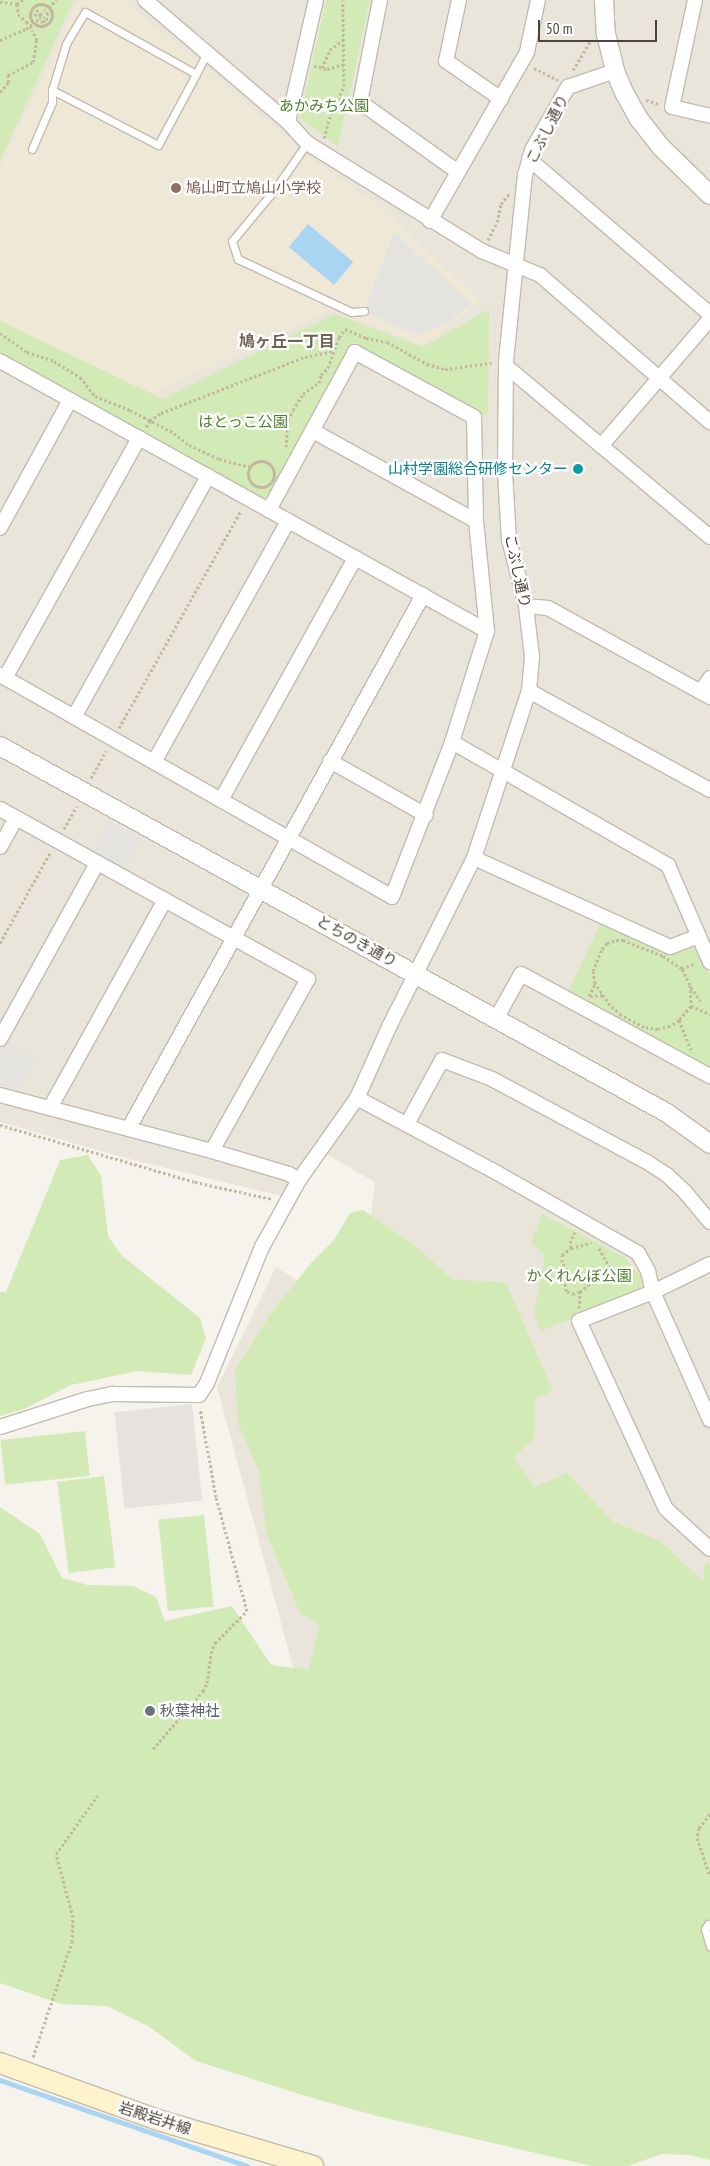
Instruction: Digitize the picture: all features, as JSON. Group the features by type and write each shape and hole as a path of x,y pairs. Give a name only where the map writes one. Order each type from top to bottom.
{"main road":[{"name":"岩殿岩井線","path":"0,2063 158,2120 313,2166"}],"street":[{"path":"144,0 288,122 312,146 430,221 482,251 540,275 710,422"},
{"path":"288,122 316,0"},
{"path":"380,0 360,102 458,172"},
{"path":"459,0 446,61 501,99"},
{"path":"430,221 527,52 538,0"},
{"path":"604,0 606,34 615,71 639,119 660,146 710,195"},
{"path":"695,0 672,107 710,116"},
{"name":"こぶし通り","path":"199,1395 207,1383 262,1247 284,1204 357,1098 474,858 504,771 529,691 532,657 526,606 509,540 505,472 506,364 524,179 529,160 568,87 615,71"},
{"path":"529,160 710,314"},
{"path":"601,446 710,319"},
{"path":"139,438 3,677 392,897 426,815 452,742 487,631 476,521 474,417 355,352 269,510"},
{"path":"0,361 487,631"},
{"path":"506,364 710,537"},
{"path":"0,528 70,400"},
{"path":"313,430 476,521"},
{"path":"74,717 208,476"},
{"path":"154,762 288,521"},
{"path":"222,800 355,558"},
{"path":"129,1128 423,595"},
{"path":"526,606 548,608 705,694 710,678"},
{"path":"529,691 710,790"},
{"path":"452,742 668,865 710,962"},
{"name":"とちのき通り","path":"0,746 668,1113 710,1144"},
{"path":"330,762 426,815"},
{"path":"0,810 308,979 212,1151"},
{"path":"0,847 16,818"},
{"path":"474,858 670,947 698,936"},
{"path":"0,1039 98,863"},
{"path":"50,1108 164,900"},
{"path":"496,1019 521,974 710,1076"},
{"path":"407,1124 442,1060 492,1079 647,1162 667,1175 686,1192 710,1222"},
{"path":"0,1095 212,1151 289,1174 299,1180"},
{"path":"357,1098 638,1253 648,1272 653,1292 710,1420"},
{"path":"710,1264 653,1292 579,1321 666,1509 710,1549"},
{"path":"0,1427 88,1399 112,1394 199,1395"}],"lane":[{"path":"32,150 52,102 52,90 66,44 85,12 196,74"},
{"path":"52,90 158,145 207,52"},
{"path":"312,146 232,241 238,259 351,312 364,311"},
{"path":"708,1924 705,1929 710,1946"}],"path":[{"path":"0,2 17,4 23,0"},
{"path":"0,40 26,29 56,0"},
{"path":"312,146 330,124 336,101 344,86 343,0"},
{"path":"0,92 9,82 8,75 33,62 37,40 27,22 18,14 17,4"},
{"path":"41,16 43,9 41,16"},
{"path":"344,39 330,50 322,68 327,69 344,64"},
{"path":"570,75 591,40"},
{"path":"522,61 560,82"},
{"path":"482,251 497,222 501,204 512,189"},
{"path":"0,333 27,352 54,361 80,377 94,396 130,410 219,459 250,467 260,461 268,463 274,472 273,481 265,487 255,486 249,480 250,467"},
{"path":"150,421 161,413 278,368 333,350"},
{"path":"445,369 506,364"},
{"path":"89,781 248,499"},
{"path":"0,943 80,801"},
{"path":"690,985 691,1006 679,1020 670,1026 658,1028 644,1027 621,1014 603,995 595,983 593,971 602,949 607,943 616,940 630,942 676,964 682,970 700,1001"},
{"path":"589,996 603,995"},
{"path":"691,1006 710,1014"},
{"path":"679,1020 694,1053"},
{"path":"0,1125 170,1175 284,1204"},
{"path":"571,1248 570,1243 574,1235"},
{"path":"617,1272 610,1268 600,1248 591,1243 571,1248 562,1255 562,1262 568,1275 565,1282 566,1291 574,1294 580,1292 598,1277 609,1272 637,1275 648,1272"},
{"path":"580,1292 579,1307 587,1318"},
{"path":"153,1749 203,1691 207,1683 211,1653 215,1643 246,1611 216,1497 199,1395"},
{"path":"28,2074 72,1942 73,1917 56,1854 98,1794"},
{"path":"710,1814 699,1828 697,1838 710,1876"}],"shaded area":[{"path":"0,0 710,0 710,1820 344,1855 217,1387 276,1267 358,1319 375,1182 317,1149 281,1196 125,1158 0,1122"},
{"name":"鳩山町立鳩山小学校","path":"79,0 123,0 313,160 381,207 480,301 437,336 422,344 359,320 335,308 146,397 138,397 0,320 0,168"},
{"path":"394,232 472,304 447,323 417,335 364,311"},
{"path":"109,822 141,839 125,868 94,851"},
{"path":"7,1042 36,1058 20,1089 0,1084 0,1056"},
{"path":"192,1404 202,1500 125,1509 114,1412"}],"green space":[{"path":"0,0 74,0 0,161"},
{"name":"あかみち公園","path":"326,0 370,0 338,146 300,118"},
{"name":"はとっこ公園","path":"489,309 488,417 352,342 268,497 263,499 0,355 0,321 163,399 334,314 423,347"},
{"path":"601,922 670,954 689,946 698,949 710,977 710,1068 569,990"},
{"path":"88,1155 101,1176 108,1236 121,1255 200,1318 206,1338 191,1375 138,1371 71,1385 24,1409 0,1416 0,1292 6,1292 60,1160"},
{"path":"363,1210 412,1243 452,1279 506,1283 553,1391 534,1400 534,1438 513,1458 535,1487 567,1473 612,1521 660,1541 703,1581 705,1561 710,1565 710,2160 690,2155 662,2154 628,2166 592,2166 377,2116 309,2097 196,2061 148,2026 107,2006 61,2004 0,1983 0,1507 40,1534 62,1578 88,1585 133,1586 156,1597 165,1621 232,1606 271,1665 308,1670 320,1625 300,1613 266,1532 259,1471 238,1424 235,1369 274,1309 311,1263 334,1240 350,1213"},
{"name":"かくれんぼ公園","path":"542,1214 624,1257 643,1280 639,1294 540,1331 534,1312 545,1255 531,1242"},
{"path":"85,1431 90,1476 5,1485 0,1440"},
{"path":"104,1476 115,1567 69,1573 57,1482"},
{"path":"204,1515 214,1606 168,1611 158,1520"}],"water":[{"path":"308,224 353,262 334,285 289,247"}],"waterway":[{"path":"0,2080 247,2166"}],"place":[{"name":"鳩山町立鳩山小学校","path":"176,188"},
{"name":"山村学園総合研修センター","path":"578,469"},
{"name":"秋葉神社","path":"150,1711"}],"district":[{"name":"鳩ヶ丘一丁目","path":"287,341"}]}
